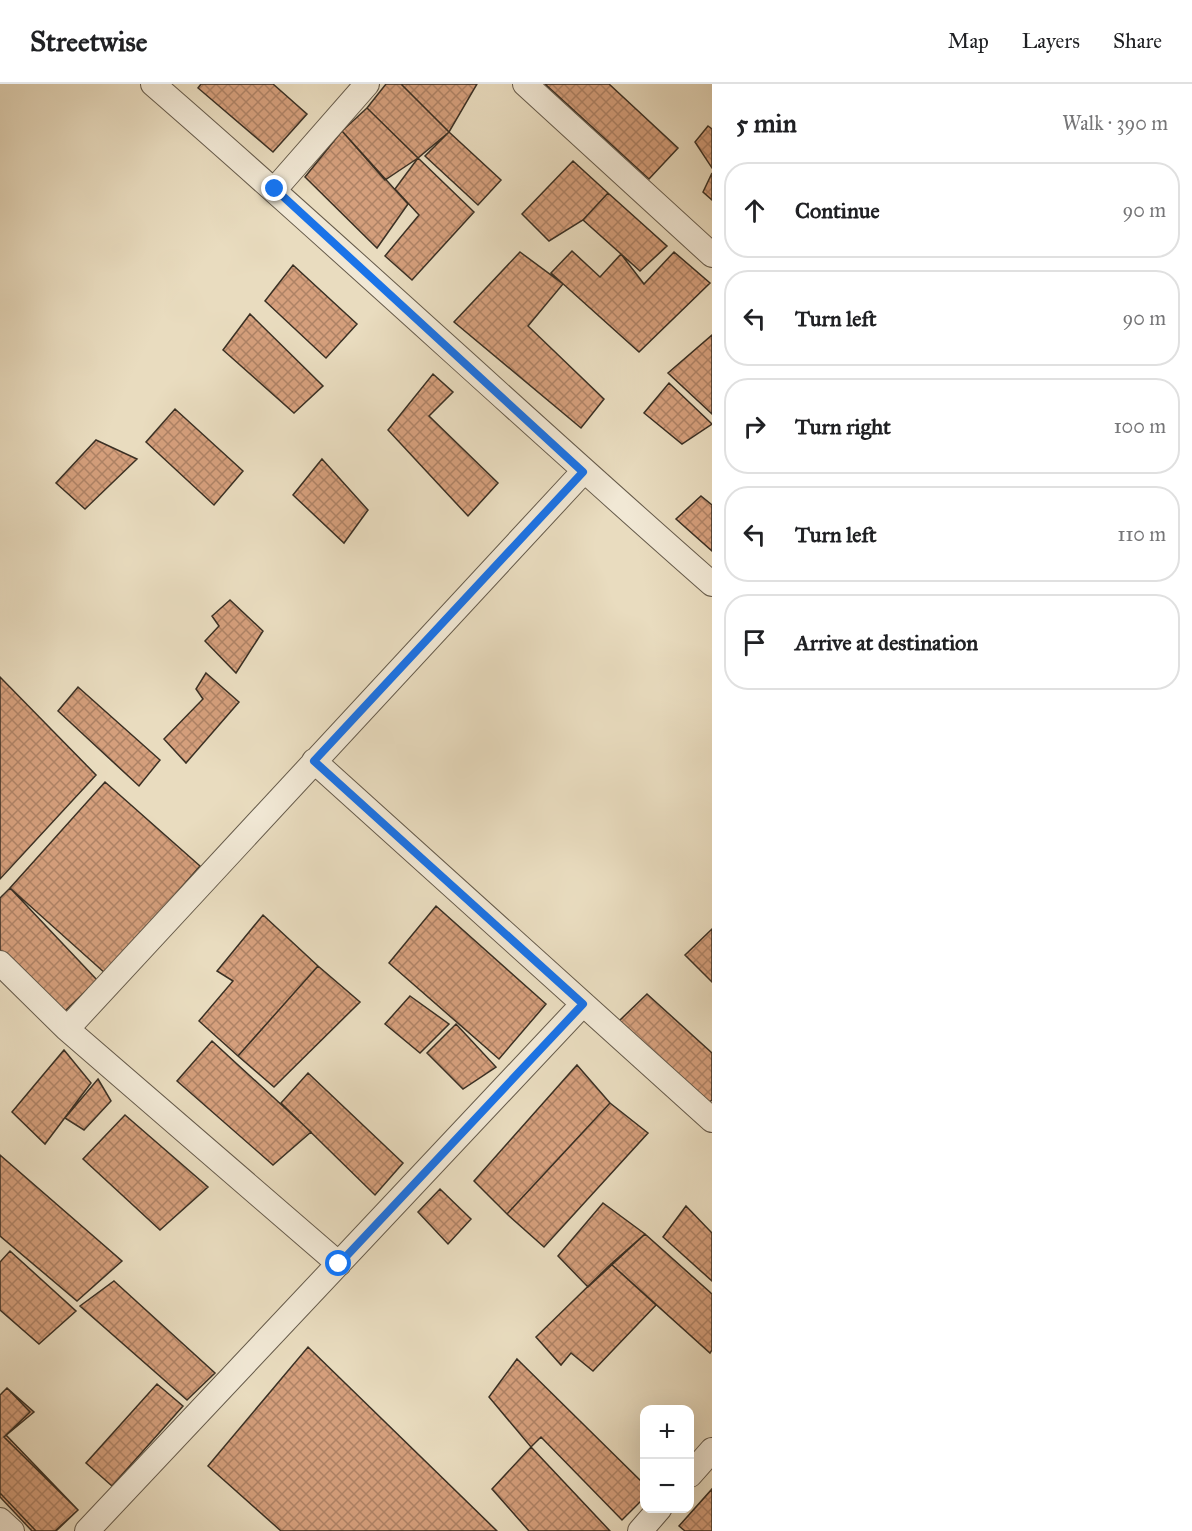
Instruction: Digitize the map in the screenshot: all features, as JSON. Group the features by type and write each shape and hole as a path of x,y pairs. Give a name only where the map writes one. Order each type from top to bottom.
{"street":[{"path":"153,84 275,189 583,472 712,584"},
{"path":"275,189 367,84"},
{"path":"525,84 712,255"},
{"path":"67,1029 583,472"},
{"path":"314,761 712,1120"},
{"path":"0,963 67,1029 339,1264"},
{"path":"87,1531 583,1004"},
{"path":"694,1470 712,1450"},
{"path":"640,1531 656,1513"},
{"path":"0,1520 12,1531"}],"building":[{"path":"201,84 273,84 307,114 273,152 198,88"},
{"path":"386,84 401,84 449,132 418,158 367,108"},
{"path":"401,84 477,84 449,132"},
{"path":"545,84 609,84 678,148 649,179"},
{"path":"367,108 418,158 385,180 342,131"},
{"path":"708,126 712,129 712,168 695,142"},
{"path":"342,131 408,204 377,248 305,177"},
{"path":"449,132 501,180 478,205 425,156"},
{"path":"418,158 474,212 412,280 385,256 419,215 395,189"},
{"path":"573,161 608,193 583,220 549,241 522,214"},
{"path":"712,173 712,200 703,192"},
{"path":"608,193 667,246 640,271 583,220"},
{"path":"572,251 600,277 621,254 644,284 674,252 710,283 639,352 551,273"},
{"path":"520,252 563,284 528,326 604,399 581,428 454,322"},
{"path":"293,265 357,324 326,358 265,301"},
{"path":"250,314 323,386 294,413 223,350"},
{"path":"712,335 712,414 668,373"},
{"path":"433,374 453,392 429,416 498,483 468,516 388,430"},
{"path":"669,383 712,424 682,444 644,413"},
{"path":"175,409 243,471 214,505 146,442"},
{"path":"96,440 137,459 85,509 56,483"},
{"path":"322,459 368,510 344,543 293,495"},
{"path":"701,496 712,505 712,551 676,519"},
{"path":"230,600 263,631 236,673 205,641 219,626 212,616"},
{"path":"206,673 239,702 186,763 164,739 203,699 196,689"},
{"path":"0,677 96,775 0,879"},
{"path":"78,687 160,760 139,786 58,711"},
{"path":"105,782 200,866 106,974 10,888"},
{"path":"10,888 97,980 65,1011 0,950 0,898"},
{"path":"436,906 546,1004 499,1059 389,963"},
{"path":"263,915 318,966 238,1056 199,1021 233,981 217,971"},
{"path":"712,929 712,982 685,955"},
{"path":"318,966 360,1002 274,1087 238,1056"},
{"path":"647,994 712,1053 712,1100 708,1103 619,1021"},
{"path":"410,996 449,1024 420,1053 385,1024"},
{"path":"456,1024 496,1067 463,1089 427,1053"},
{"path":"212,1041 311,1132 273,1165 177,1081"},
{"path":"64,1050 91,1083 45,1144 12,1112"},
{"path":"577,1065 610,1103 507,1214 474,1181"},
{"path":"308,1073 403,1163 375,1195 281,1103"},
{"path":"98,1079 111,1101 84,1130 65,1118"},
{"path":"610,1103 648,1133 544,1247 507,1214"},
{"path":"125,1115 208,1187 160,1230 83,1159"},
{"path":"0,1155 122,1261 77,1301 0,1236"},
{"path":"440,1189 471,1219 448,1244 418,1212"},
{"path":"603,1203 645,1234 588,1287 558,1256"},
{"path":"686,1206 712,1233 712,1281 663,1237"},
{"path":"645,1234 712,1294 712,1350 710,1353 611,1264"},
{"path":"10,1251 76,1311 39,1344 0,1310 0,1262"},
{"path":"611,1264 656,1305 593,1371 571,1353 561,1365 536,1337"},
{"path":"114,1281 215,1373 187,1400 80,1306"},
{"path":"308,1347 497,1531 281,1531 208,1466"},
{"path":"517,1359 640,1480 640,1502 622,1520 541,1437 531,1447 489,1397"},
{"path":"157,1384 183,1406 112,1486 86,1463"},
{"path":"7,1388 34,1412 4,1437 78,1510 56,1531 32,1531 0,1497 0,1395"},
{"path":"7,1388 30,1412 6,1435 78,1510 55,1531 36,1531 0,1493 0,1395"},
{"path":"531,1447 610,1531 529,1531 492,1489"},
{"path":"712,1489 712,1531 685,1531 679,1526 691,1513 694,1513 694,1509"}],"route":[{"path":"275,189 583,472 314,761 583,1004 339,1264"}]}
